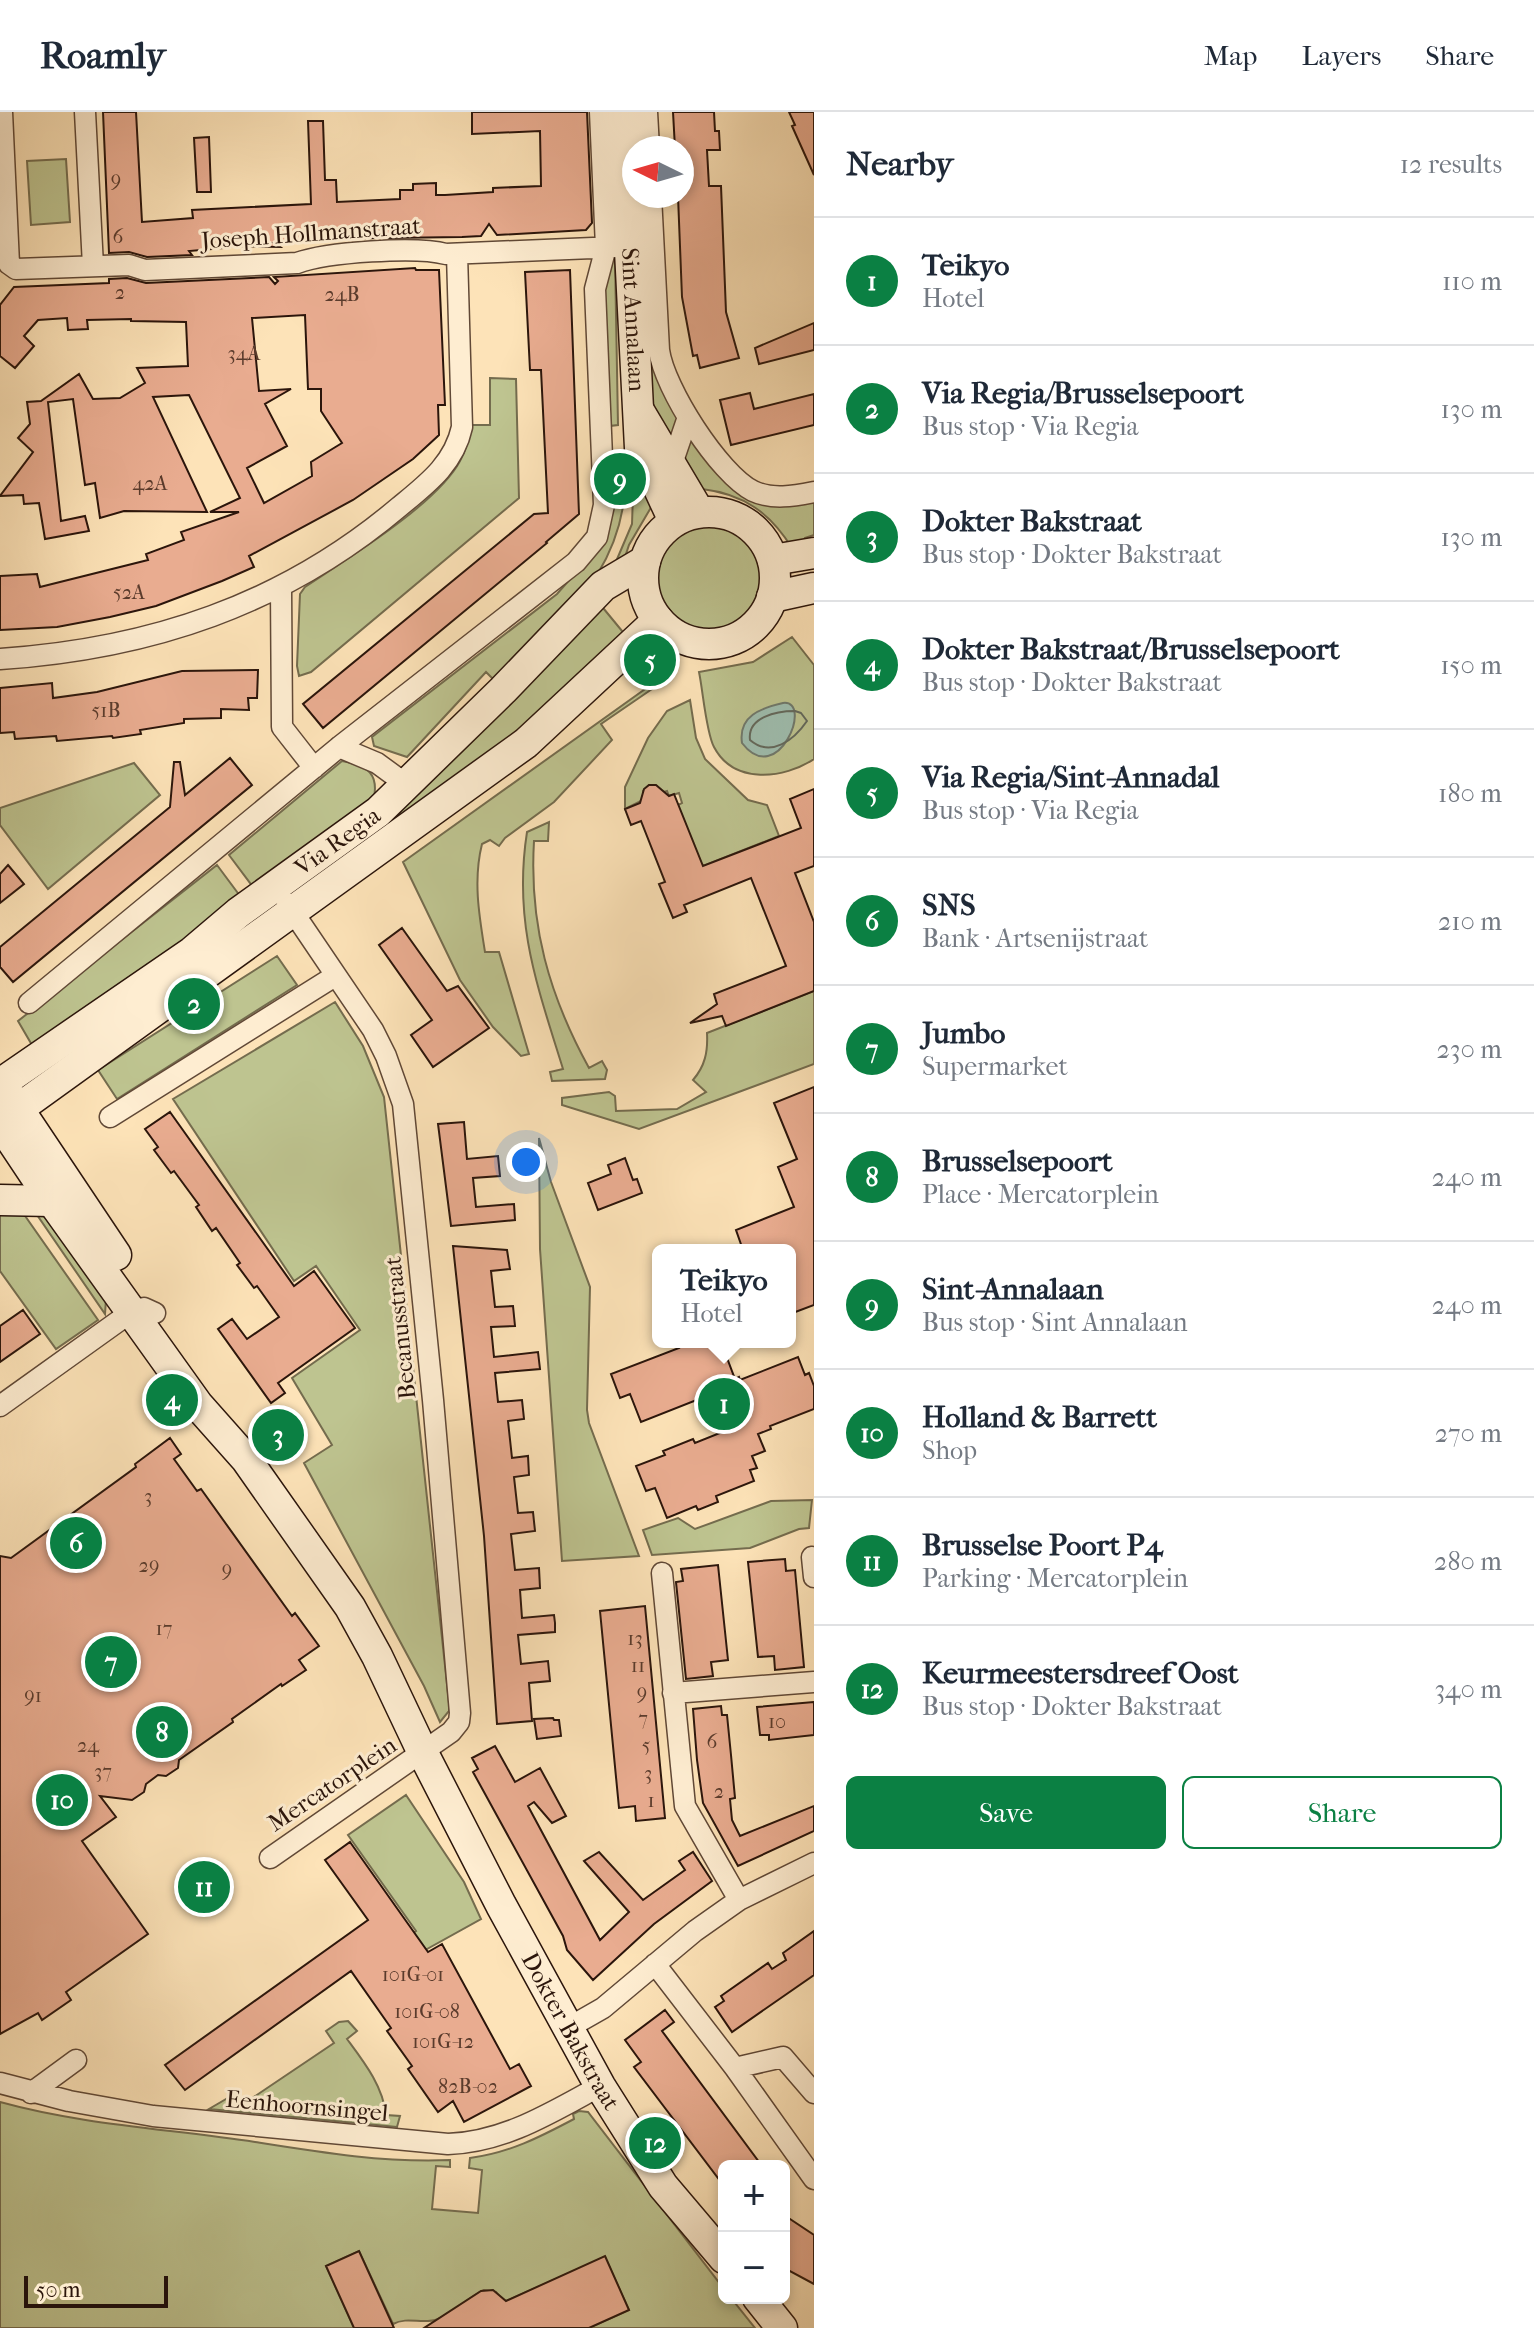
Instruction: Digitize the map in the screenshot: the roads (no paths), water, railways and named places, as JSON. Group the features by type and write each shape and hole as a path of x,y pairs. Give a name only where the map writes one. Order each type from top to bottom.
{"main road":[{"name":"Sint Annalaan","path":"623,112 617,247 638,410 672,464 686,517"},
{"path":"638,410 642,456 686,517"},
{"path":"719,512 743,520 759,534 773,560 775,574 767,610 744,634 721,643 701,644 682,638 658,620 645,595 645,561 657,536 686,517 719,512"},
{"path":"773,560 814,553"},
{"name":"Via Regia","path":"0,1082 192,952 247,906 378,812 603,586 645,561"},
{"path":"772,597 814,588"},
{"name":"Via Regia","path":"6,1118 526,743 658,620"},
{"path":"0,1082 6,1118"},
{"name":"Dokter Bakstraat","path":"6,1118 52,1201 143,1312"},
{"name":"Dokter Bakstraat","path":"6,1118 143,1312 205,1415 246,1459 350,1607 423,1753 600,2086 663,2186 718,2251"},
{"path":"0,1200 52,1201"},
{"path":"763,2304 782,2328"}],"street":[{"path":"2,112 4,269"},
{"path":"85,112 93,266"},
{"name":"Sint Annalaan","path":"339,747 576,562 599,532 604,484 595,289 617,247 600,112"},
{"path":"647,112 648,136"},
{"name":"Sint Annalaan","path":"652,208 660,361 666,380 734,478 749,488 777,496 814,492"},
{"name":"Joseph Hollmanstraat","path":"4,269 129,265 145,270 297,263 316,256 412,251 457,254 617,247"},
{"path":"0,659 70,653 148,636 194,623 281,588 385,519 440,472 457,447 462,427 457,254"},
{"path":"672,464 686,412"},
{"path":"281,588 280,720 285,735 314,768"},
{"path":"29,1003 339,747 377,763 407,785"},
{"path":"291,913 287,901 289,891 309,862"},
{"name":"Becanusstraat","path":"291,913 373,1030 403,1104 460,1713 455,1728 423,1753"},
{"path":"110,1117 335,976"},
{"path":"0,1406 143,1312"},
{"path":"662,1573 685,1806 739,1900"},
{"path":"673,1693 814,1682"},
{"name":"Mercatorplein","path":"270,1858 423,1753"},
{"path":"568,2028 603,2008 695,1931 739,1900 814,1863"},
{"path":"655,1964 735,2068 814,2179"},
{"path":"735,2068 783,2057 814,2093"},
{"path":"31,2093 76,2060"},
{"name":"Eenhoornsingel","path":"0,2083 31,2093 153,2116 461,2144 497,2137 525,2126 600,2086"}],"water":[{"path":"783,703 792,705 795,714 788,739 779,750 768,756 755,755 742,743 747,720 759,711"}],"place":[{"name":"Sint-Annalaan","path":"620,479"},
{"name":"Via Regia/Sint-Annadal","path":"650,660"},
{"name":"Via Regia/Brusselsepoort","path":"194,1004"},
{"name":"Dokter Bakstraat/Brusselsepoort","path":"172,1400"},
{"name":"Teikyo","path":"724,1404"},
{"name":"Dokter Bakstraat","path":"278,1435"},
{"name":"SNS","path":"76,1543"},
{"name":"Jumbo","path":"111,1662"},
{"name":"Brusselsepoort","path":"162,1732"},
{"name":"Holland & Barrett","path":"62,1800"},
{"name":"Brusselse Poort P4","path":"204,1887"},
{"name":"Keurmeestersdreef Oost","path":"655,2143"}]}
